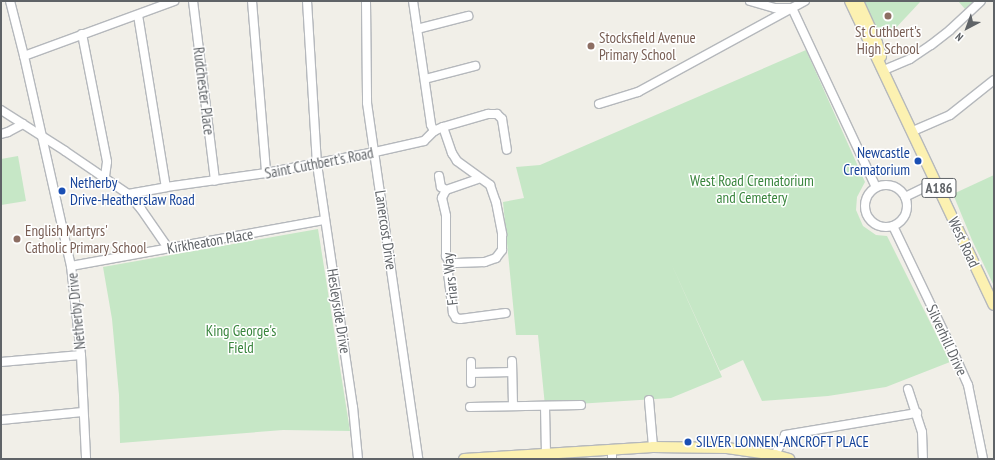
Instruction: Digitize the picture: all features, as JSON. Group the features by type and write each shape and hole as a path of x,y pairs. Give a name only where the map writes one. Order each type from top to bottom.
{"main road":[{"name":"West Road","path":"850,1 913,131 994,305"},
{"name":"West Road","path":"858,1 877,43 884,70"},
{"path":"464,459 546,454 612,454 653,447 727,448 774,455 789,459"}],"street":[{"name":"Netherby Drive","path":"10,1 72,266 81,355 86,459"},
{"path":"24,56 174,1"},
{"name":"Rudchester Place","path":"193,1 215,181"},
{"path":"252,1 266,173"},
{"name":"Hesleyside Drive","path":"307,1 317,164 353,407 358,459"},
{"name":"Lanercost Drive","path":"366,1 367,103 418,459"},
{"path":"413,1 431,124 434,131"},
{"path":"750,1 775,8 792,8"},
{"path":"600,104 638,92 805,1"},
{"path":"884,70 910,59 931,45 950,30 981,1"},
{"path":"792,8 876,187"},
{"path":"138,14 166,187"},
{"path":"417,29 468,16"},
{"path":"82,34 107,162 104,177"},
{"path":"425,79 476,66"},
{"path":"913,131 950,115 994,80"},
{"path":"1,110 42,135 128,194 142,209 168,248"},
{"name":"Saint Cuthbert's Road","path":"128,194 166,187 266,173 375,152 424,141 434,131 443,127 488,114 497,114 502,119 507,150"},
{"path":"1,134 8,132 22,124"},
{"path":"443,127 452,153 457,161 490,185 496,202 502,238 502,250 496,258 485,262 450,263"},
{"path":"439,176 441,187 446,190 480,178"},
{"path":"905,197 936,182"},
{"path":"883,185 896,187 905,197 907,204 904,218 893,226 880,227 874,224 866,215 864,208 867,196 876,187 883,185"},
{"name":"Friars Way","path":"446,190 442,198 446,216 446,256 450,263 448,273 453,312 456,318 506,313"},
{"name":"Kirkheaton Place","path":"72,266 325,220"},
{"name":"Silverhill Drive","path":"893,226 952,347 968,384 983,459"},
{"path":"1,362 81,355"},
{"path":"512,361 513,406"},
{"path":"471,362 471,382"},
{"path":"471,373 512,372"},
{"path":"908,389 922,432 924,452 923,459"},
{"path":"649,400 653,447"},
{"path":"470,406 581,405"},
{"path":"545,406 546,454"},
{"path":"1,420 83,412"},
{"path":"774,455 785,435 917,413"}],"green space":[{"name":"St Cuthbert's High School","path":"862,1 921,1 893,31 880,41"},
{"name":"St Cuthbert's High School","path":"958,1 974,1 965,9"},
{"name":"West Road Crematorium and Cemetery","path":"806,50 865,182 857,197 856,210 863,226 876,235 887,236 950,362 886,387 828,396 762,401 743,360 720,371 671,263 722,377 671,398 545,406 538,335 516,335 503,202 524,198 516,167 540,165"},
{"path":"18,156 26,201 1,205 1,159"},
{"path":"994,175 994,286 972,240 953,194"},
{"name":"King George's Field","path":"318,229 350,431 283,430 120,443 119,395 112,319 103,267"}],"place":[{"name":"St Cuthbert's High School","path":"888,16"},
{"name":"Stocksfield Avenue Primary School","path":"591,46"},
{"name":"Newcastle Crematorium","path":"918,161"},
{"name":"Netherby Drive-Heatherslaw Road","path":"62,191"},
{"name":"English Martyrs' Catholic Primary School","path":"17,239"},
{"name":"SILVER LONNEN-ANCROFT PLACE","path":"688,442"}]}
